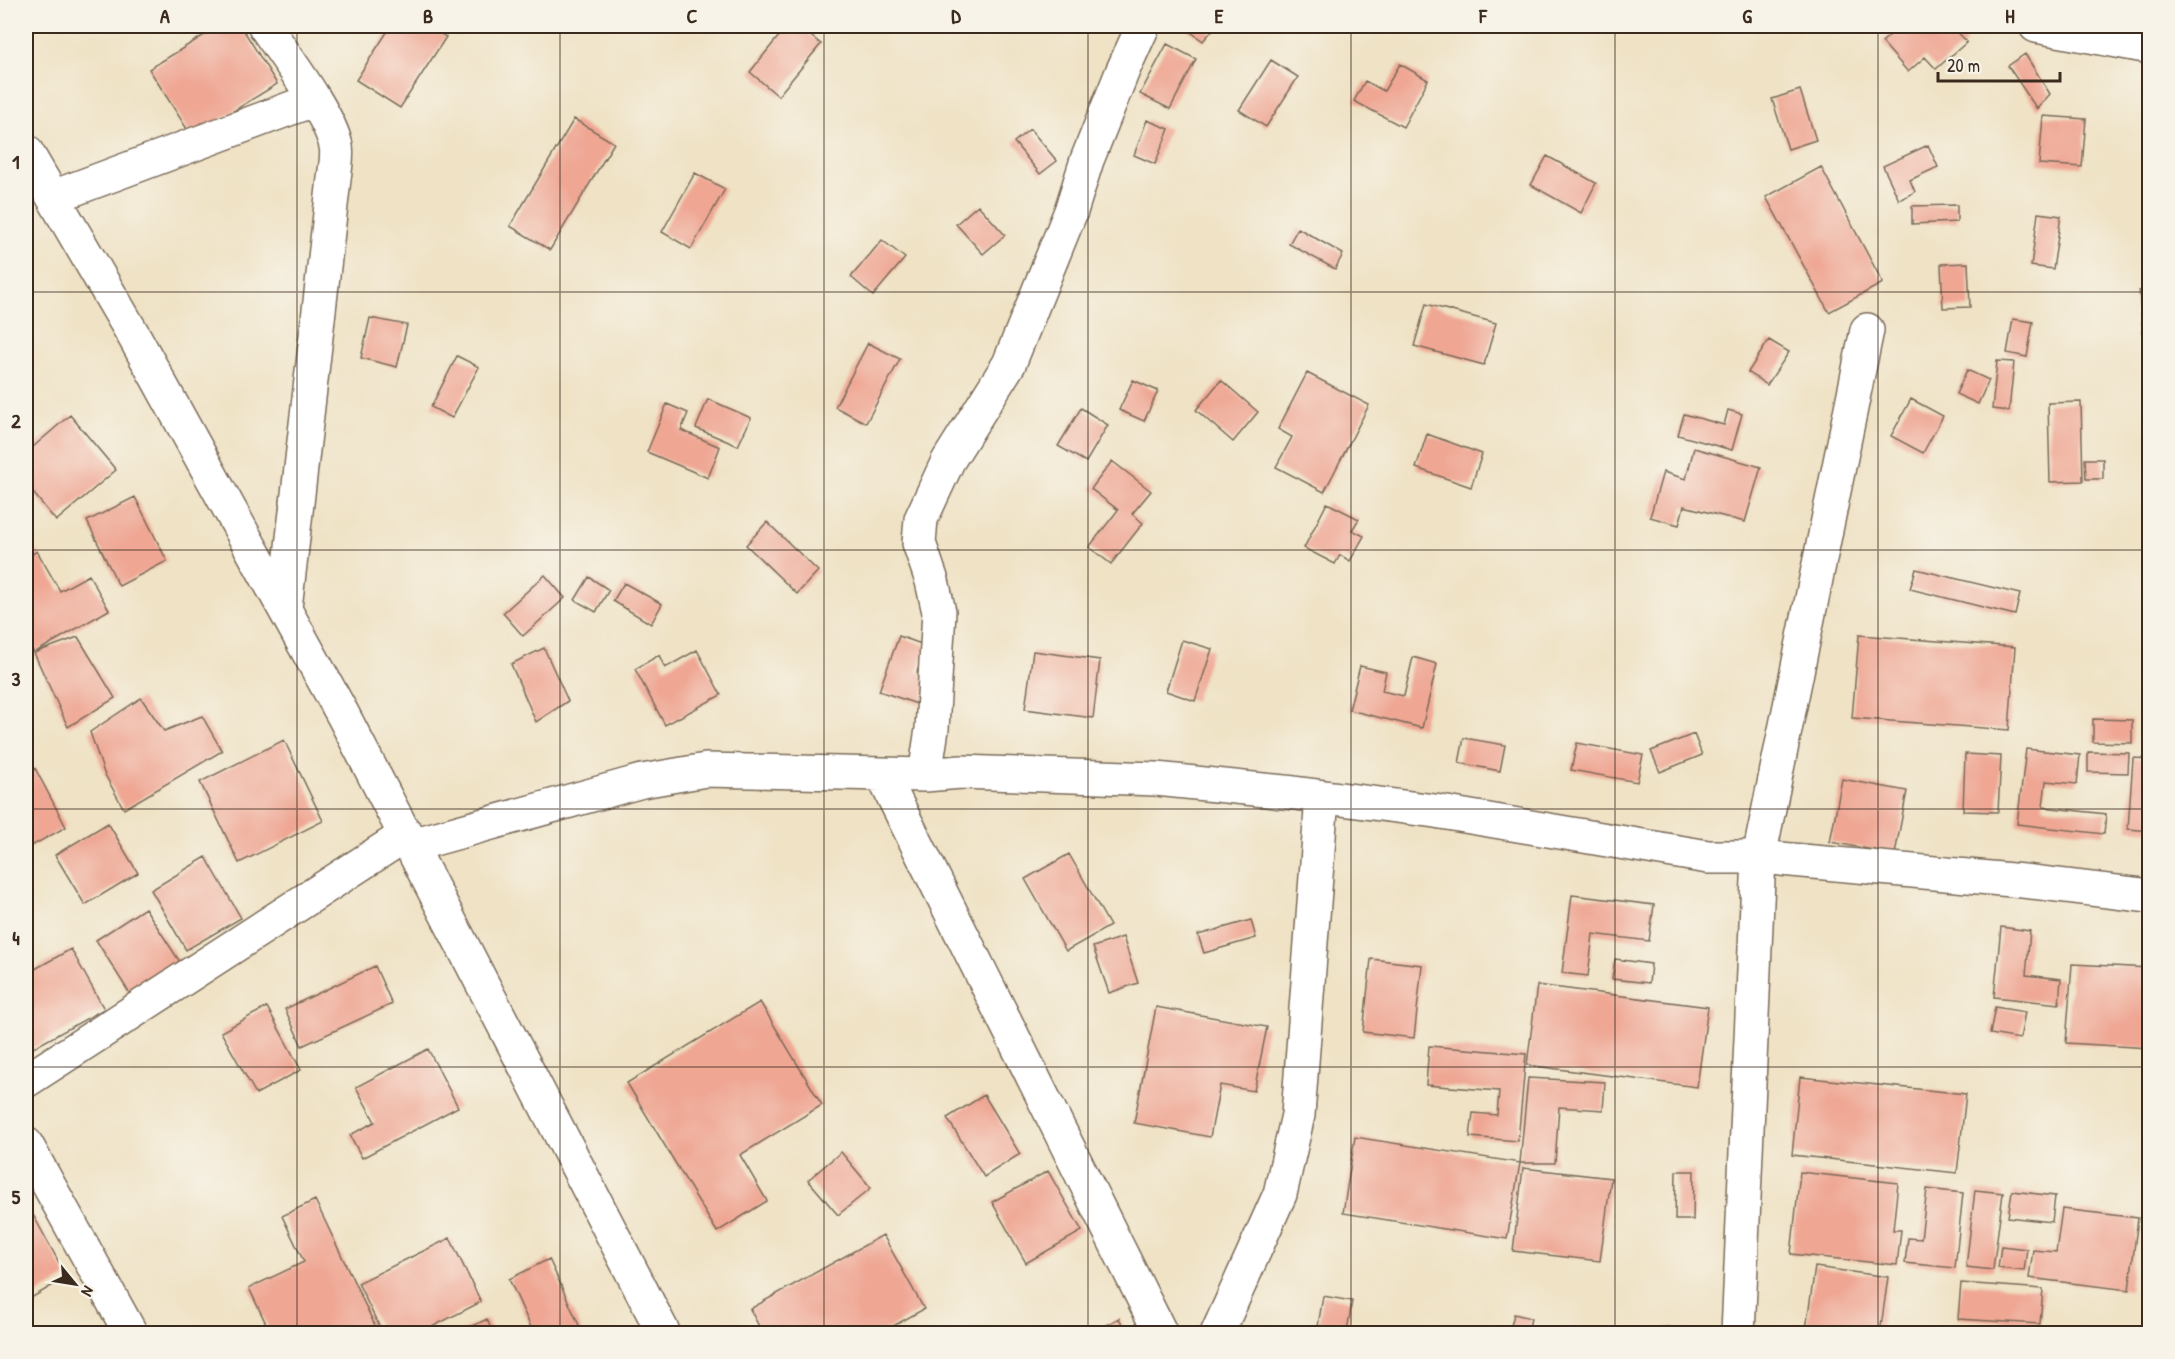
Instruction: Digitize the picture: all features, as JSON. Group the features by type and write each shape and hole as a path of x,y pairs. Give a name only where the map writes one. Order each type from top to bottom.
{"street":[{"path":"265,26 327,123 336,147 285,609"},
{"path":"925,775 932,729 939,612 932,581 919,543 921,519 948,461 1009,364 1071,212 1087,160 1143,26"},
{"path":"2036,26 2086,30 2150,47"},
{"path":"53,197 313,100"},
{"path":"26,151 134,336 410,840 664,1334"},
{"path":"1738,1334 1759,857 1867,330"},
{"path":"26,1081 410,840 642,781 706,770 925,775 961,772 1156,779 1435,811 1708,856 1759,857 2023,881 2150,896"},
{"path":"882,774 1161,1334"},
{"path":"1217,1334 1280,1194 1298,1115 1322,797"},
{"path":"26,1144 131,1334"}],"building":[{"path":"219,26 241,26 277,84 192,137 149,69"},
{"path":"391,26 428,26 446,37 400,108 356,80"},
{"path":"787,26 798,26 821,44 778,96 750,72"},
{"path":"1183,26 1216,26 1203,41"},
{"path":"1900,26 1952,26 1967,42 1936,69 1925,57 1908,72 1882,42"},
{"path":"1167,44 1196,59 1170,109 1140,94"},
{"path":"2025,54 2050,94 2037,109 2008,66"},
{"path":"1271,60 1298,77 1266,127 1239,110"},
{"path":"1400,64 1428,80 1403,127 1354,101 1365,81 1384,91"},
{"path":"1800,90 1816,140 1788,149 1772,99"},
{"path":"2043,116 2086,119 2082,167 2039,164"},
{"path":"574,119 614,143 550,250 510,226"},
{"path":"1147,120 1169,129 1155,164 1134,155"},
{"path":"1030,129 1057,161 1040,174 1014,142"},
{"path":"1928,145 1938,167 1910,180 1915,192 1899,200 1883,166"},
{"path":"1547,156 1596,183 1581,213 1531,185"},
{"path":"1821,167 1883,283 1829,312 1766,197"},
{"path":"695,173 725,189 691,249 662,232"},
{"path":"978,205 1005,235 983,254 956,224"},
{"path":"1957,205 1957,222 1912,224 1912,206"},
{"path":"2038,213 2061,216 2053,269 2031,266"},
{"path":"1298,228 1343,254 1335,269 1289,244"},
{"path":"882,240 905,258 873,296 851,277"},
{"path":"1968,263 1970,307 1943,308 1941,264"},
{"path":"2150,290 2150,333 2143,334 2139,291"},
{"path":"1426,304 1496,323 1484,365 1414,346"},
{"path":"370,318 407,325 397,367 361,358"},
{"path":"2013,319 2033,322 2027,357 2007,353"},
{"path":"1769,340 1789,352 1767,385 1748,372"},
{"path":"868,343 900,359 866,423 835,407"},
{"path":"457,356 479,367 452,418 431,407"},
{"path":"1997,361 2014,362 2009,411 1992,409"},
{"path":"1967,370 1989,380 1978,404 1956,394"},
{"path":"1307,373 1369,405 1324,492 1276,467 1292,437 1278,429"},
{"path":"1133,380 1158,391 1144,421 1119,410"},
{"path":"1221,380 1258,412 1233,442 1196,410"},
{"path":"708,399 751,418 738,446 696,428"},
{"path":"1911,399 1943,416 1923,453 1891,436"},
{"path":"2081,402 2083,481 2050,482 2048,403"},
{"path":"667,404 688,413 681,430 720,447 708,478 647,452"},
{"path":"1081,408 1108,425 1086,462 1058,446"},
{"path":"1728,410 1742,414 1732,450 1678,435 1684,414 1724,425"},
{"path":"70,415 116,470 56,521 26,484 26,453"},
{"path":"1427,434 1482,454 1471,487 1416,468"},
{"path":"1694,448 1761,467 1745,522 1684,506 1679,525 1650,517 1663,472 1686,479"},
{"path":"2085,459 2103,459 2103,479 2086,479"},
{"path":"1112,461 1151,491 1132,514 1143,523 1111,564 1089,547 1118,510 1091,489"},
{"path":"135,497 167,561 119,586 87,521"},
{"path":"1327,503 1359,519 1352,530 1364,536 1350,561 1340,555 1335,564 1304,548"},
{"path":"767,522 818,571 797,594 746,545"},
{"path":"37,551 60,591 89,575 109,610 34,653 26,639 26,558"},
{"path":"1916,569 2020,594 2015,615 1910,589"},
{"path":"545,575 565,598 523,636 503,613"},
{"path":"589,577 609,590 596,612 575,600"},
{"path":"624,583 662,604 651,624 613,601"},
{"path":"1859,635 2015,647 2009,730 1852,718"},
{"path":"899,636 927,646 917,672 930,676 920,705 879,691"},
{"path":"78,637 115,698 68,727 34,653"},
{"path":"1182,640 1212,649 1195,701 1166,691"},
{"path":"544,648 568,701 536,722 511,664"},
{"path":"697,650 721,695 665,725 635,669 659,655 665,668"},
{"path":"1033,651 1100,660 1093,718 1025,709"},
{"path":"1413,657 1437,664 1422,728 1349,710 1360,666 1386,672 1382,691 1404,696"},
{"path":"141,698 164,731 202,716 222,751 124,809 104,773 90,732"},
{"path":"2093,719 2132,720 2132,743 2093,742"},
{"path":"1694,734 1702,755 1660,772 1651,751"},
{"path":"1464,738 1505,745 1500,771 1459,763"},
{"path":"284,740 323,821 239,863 200,782"},
{"path":"1577,743 1643,755 1637,782 1571,770"},
{"path":"2026,749 2080,755 2077,784 2046,781 2043,807 2106,814 2104,834 2017,824"},
{"path":"2088,752 2129,753 2128,773 2088,772"},
{"path":"1965,754 2001,756 1998,812 1963,811"},
{"path":"2133,758 2150,759 2150,831 2128,829"},
{"path":"35,768 66,827 26,849 26,773"},
{"path":"1842,779 1907,791 1895,854 1830,842"},
{"path":"108,823 138,873 85,905 55,855"},
{"path":"1069,854 1110,926 1066,951 1025,879"},
{"path":"206,857 241,918 186,950 151,890"},
{"path":"1572,895 1654,905 1649,941 1593,934 1588,976 1562,973"},
{"path":"145,908 180,962 130,994 96,940"},
{"path":"1251,920 1256,938 1204,953 1198,935"},
{"path":"2001,927 2030,931 2026,975 2061,979 2059,1004 1994,997"},
{"path":"1123,937 1138,983 1109,993 1093,947"},
{"path":"71,949 104,1009 26,1052 26,974"},
{"path":"1371,959 1422,965 1414,1038 1363,1032"},
{"path":"1615,959 1651,964 1649,983 1612,979"},
{"path":"2072,964 2150,968 2150,1048 2066,1043"},
{"path":"375,966 392,1004 302,1046 285,1009"},
{"path":"1537,985 1708,1007 1697,1087 1527,1065"},
{"path":"760,1002 822,1105 740,1155 767,1201 717,1232 627,1083"},
{"path":"267,1007 301,1070 256,1094 221,1032"},
{"path":"1156,1007 1267,1027 1254,1091 1220,1085 1210,1137 1134,1123"},
{"path":"1995,1007 2025,1012 2020,1039 1990,1034"},
{"path":"1429,1046 1526,1054 1518,1141 1470,1137 1473,1113 1497,1115 1499,1091 1426,1085"},
{"path":"428,1049 458,1107 362,1158 350,1135 375,1122 356,1087"},
{"path":"1800,1077 1966,1094 1957,1173 1792,1155"},
{"path":"1528,1078 1605,1082 1603,1110 1559,1107 1555,1163 1520,1163"},
{"path":"984,1095 1020,1154 984,1177 947,1118"},
{"path":"1355,1137 1520,1163 1507,1239 1343,1213"},
{"path":"841,1152 871,1188 838,1215 808,1180"},
{"path":"1523,1168 1611,1178 1600,1261 1513,1251"},
{"path":"1048,1171 1082,1231 1026,1263 992,1202"},
{"path":"1676,1171 1694,1171 1693,1220 1675,1220"},
{"path":"1800,1172 1898,1183 1893,1230 1901,1230 1897,1265 1791,1254"},
{"path":"1927,1189 1963,1193 1955,1268 1905,1263 1908,1238 1921,1239"},
{"path":"1975,1190 2003,1193 1993,1270 1966,1267"},
{"path":"2012,1191 2055,1196 2052,1222 2008,1217"},
{"path":"315,1200 379,1334 271,1334 249,1288 304,1262 282,1216"},
{"path":"26,1202 67,1277 26,1301"},
{"path":"2062,1209 2138,1218 2129,1290 2029,1278 2033,1250 2056,1252"},
{"path":"883,1235 924,1309 879,1334 763,1334 750,1309"},
{"path":"450,1238 481,1302 418,1334 383,1334 358,1283"},
{"path":"2001,1246 2027,1249 2024,1271 1998,1268"},
{"path":"549,1259 583,1334 534,1334 509,1279"},
{"path":"1815,1267 1888,1277 1880,1334 1770,1334 1770,1327 1806,1329"},
{"path":"1961,1283 2043,1289 2040,1324 1958,1319"},
{"path":"1323,1296 1352,1301 1347,1331 1318,1326"},
{"path":"1514,1314 1531,1318 1528,1334 1509,1334"},
{"path":"1119,1318 1127,1334 1090,1334"},
{"path":"487,1319 493,1334 456,1334"},
{"path":"249,1326 254,1334 236,1334"},
{"path":"1667,1327 1693,1332 1693,1334 1666,1334"},
{"path":"1972,1328 2020,1332 2020,1334 1972,1334"}]}
